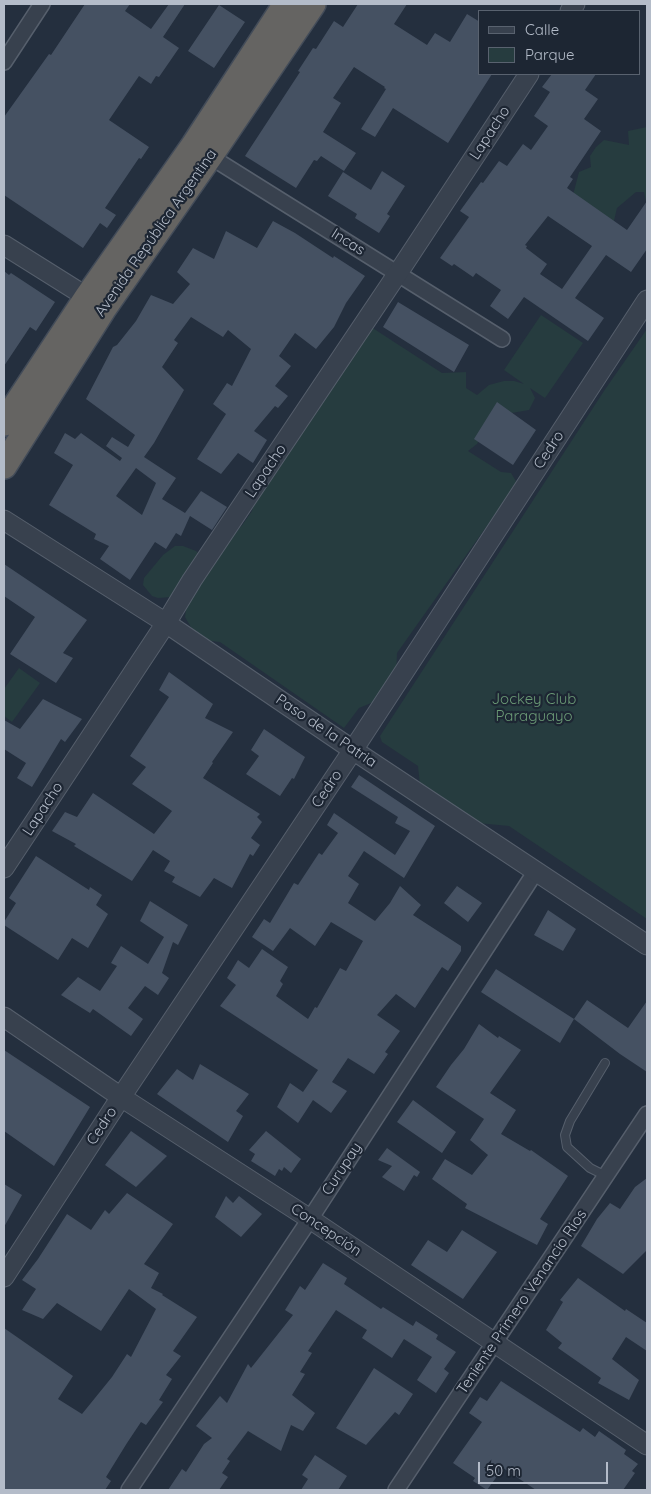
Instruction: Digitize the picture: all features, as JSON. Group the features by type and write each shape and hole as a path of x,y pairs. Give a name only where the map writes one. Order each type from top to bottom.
{"highway":[{"name":"Avenida República Argentina","path":"202,151 286,4"},
{"name":"Avenida República Argentina","path":"4,424 96,302 202,151 313,4"},
{"name":"Avenida República Argentina","path":"4,466 96,302"}],"street":[{"path":"4,62 42,4"},
{"name":"Lapacho","path":"4,868 166,623 192,580 528,75"},
{"name":"Incas","path":"202,151 502,339"},
{"path":"4,245 96,302"},
{"name":"Cedro","path":"4,1277 120,1097 353,750 647,300"},
{"name":"Paso de la Patria","path":"4,520 166,623 353,750 647,945"},
{"name":"Curupay","path":"129,1490 310,1218 536,871"},
{"name":"Concepción","path":"4,1017 120,1097 310,1218 647,1445"},
{"name":"Teniente Primero Venancio Rios","path":"396,1490 647,1114"}],"lane":[{"path":"605,1063 570,1121 566,1135 567,1147 590,1168 606,1176"}],"green space":[{"path":"647,127 647,206 644,192 636,192 617,208 613,225 573,195 579,172 591,167 590,156 604,140 629,145 628,131"},
{"path":"541,315 583,343 545,398 530,388 535,398 529,410 500,415 484,430 477,444 468,451 501,472 511,473 517,483 397,653 396,680 376,701 359,708 344,728 220,642 202,640 192,629 185,617 187,603 218,553 252,511 261,478 368,325 442,373 466,372 466,388 477,395 489,385 504,381 524,384 504,370"},
{"name":"Jockey Club Paraguayo","path":"647,329 647,919 509,826 478,823 421,795 418,766 382,742 380,736 604,391"},
{"path":"175,546 183,546 196,551 200,555 172,597 158,598 152,596 143,585 144,578 163,555"},
{"path":"19,668 40,683 12,722 4,716 4,689"}],"building":[{"path":"85,4 130,4 125,11 151,29 169,4 185,4 163,37 179,48 159,77 156,76 151,84 139,76 109,120 149,147 141,159 139,158 105,208 116,215 107,228 100,223 83,248 4,195 4,117 49,54 51,55"},
{"path":"358,4 407,4 394,24 427,45 435,33 450,42 467,14 478,21 478,75 491,75 448,143 393,108 375,137 361,129 386,89 354,67 333,98 341,103 323,132 356,153 344,171 321,156 317,161 314,160 296,188 245,156 300,72 298,71 313,48 316,49 334,21 343,27"},
{"path":"219,5 245,22 214,68 188,51"},
{"path":"551,75 595,75 585,90 598,99 584,119 601,131 570,177 573,179 567,188 627,230 647,201 647,249 631,272 606,255 575,298 604,318 588,341 524,297 508,319 490,306 501,290 476,273 473,277 454,264 452,266 440,258 469,217 460,211 481,182 483,183 499,161 507,166 523,144 531,150 548,126 534,116 550,92 542,87","holes":["548,216 592,246 562,289 540,274 547,264 526,248 527,246 525,245"]},
{"path":"382,171 405,186 387,214 390,216 379,233 355,218 357,214 328,196 343,172 371,190"},
{"path":"273,221 365,276 346,303 334,327 316,349 295,333 279,356 291,366 275,386 288,396 278,408 275,406 254,431 267,440 253,463 238,453 221,474 197,459 226,414 213,404 227,383 232,386 251,349 228,330 223,337 191,317 174,340 178,343 162,367 184,390 144,457 176,478 162,499 185,513 201,491 227,507 212,530 190,516 181,536 176,533 166,549 155,542 130,580 100,559 109,546 94,539 96,534 49,505 73,465 54,453 65,433 75,439 81,433 120,461 122,458 106,446 112,437 128,447 135,435 86,399 113,347 117,345 136,321 151,295 173,304 190,284 177,272 193,248 214,259 226,231 257,248","holes":["136,468 156,483 142,515 116,496"]},
{"path":"4,271 9,275 11,273 55,302 36,331 30,327 4,366"},
{"path":"398,302 469,345 454,372 383,327"},
{"path":"497,402 536,430 513,465 474,439"},
{"path":"4,564 87,620 63,653 73,658 56,683 10,654 35,617 4,596"},
{"path":"169,672 213,704 205,718 233,732 203,778 260,814 257,817 262,822 251,838 260,845 253,856 250,854 232,888 214,878 200,897 172,882 175,877 164,871 170,861 153,850 132,881 74,846 76,844 52,831 65,812 77,817 93,793 154,834 172,811 132,784 146,767 130,756 169,697 159,690"},
{"path":"43,699 82,719 65,742 61,739 32,787 17,778 26,763 4,749 4,720 20,729"},
{"path":"264,729 305,757 294,779 292,778 280,796 246,774 259,756 251,750"},
{"path":"359,775 435,826 404,878 364,851 348,876 359,884 348,903 375,921 390,903 400,886 421,905 413,915 461,946 461,951 448,971 442,967 415,1008 396,994 377,1015 400,1031 385,1052 388,1054 374,1074 348,1058 332,1082 347,1091 331,1113 313,1100 298,1123 277,1107 290,1083 303,1092 318,1070 220,1006 236,985 227,978 238,960 249,968 262,949 288,967 280,981 283,984 276,996 308,1019 315,1007 317,1008 340,968 346,971 363,941 331,922 315,946 290,928 273,951 252,937 264,919 270,923 294,883 298,885 319,853 322,855 338,833 327,825 334,813 395,855 410,831 395,823 398,817 351,787"},
{"path":"36,856 89,890 90,887 102,895 96,905 108,914 88,948 72,938 58,960 4,925 16,903 9,898"},
{"path":"457,886 482,903 468,922 444,903"},
{"path":"150,901 188,925 178,945 173,942 162,973 169,978 158,995 145,986 128,1008 143,1019 131,1036 93,1009 90,1013 61,995 78,977 100,991 117,966 111,963 121,946 148,964 164,937 140,921"},
{"path":"548,910 576,929 563,951 534,935"},
{"path":"496,969 574,1019 560,1043 481,992"},
{"path":"587,1000 628,1028 647,1001 647,1072 574,1019"},
{"path":"479,1024 498,1038 499,1036 521,1050 490,1093 516,1110 501,1134 531,1150 568,1176 540,1219 548,1224 537,1245 465,1208 467,1204 432,1179 445,1159 472,1175 488,1155 470,1140 484,1119 436,1087 464,1049"},
{"path":"4,1050 90,1107 54,1166 4,1131"},
{"path":"200,1064 249,1094 236,1111 243,1116 228,1142 157,1094 177,1069 193,1080"},
{"path":"413,1100 456,1132 442,1153 397,1122"},
{"path":"131,1131 167,1156 136,1187 105,1165"},
{"path":"266,1131 301,1159 291,1173 284,1167 282,1171 279,1169 275,1176 251,1161 255,1154 249,1150"},
{"path":"387,1148 420,1172 417,1177 414,1175 404,1191 382,1177 392,1166 378,1160"},
{"path":"647,1178 647,1250 623,1274 581,1246 597,1219 610,1203 620,1209 635,1187"},
{"path":"4,1184 22,1195 4,1227"},
{"path":"127,1193 173,1224 144,1264 159,1273 151,1288 197,1317 173,1351 181,1356 166,1375 172,1379 159,1400 163,1402 146,1425 141,1422 127,1443 106,1477 111,1481 105,1490 4,1490 4,1328 73,1376 58,1399 82,1414 112,1377 127,1354 131,1357 156,1309 129,1289 101,1331 57,1303 43,1319 22,1310 36,1289 22,1280 67,1214 91,1230 105,1210 109,1214"},
{"path":"226,1196 233,1203 239,1196 262,1214 241,1237 215,1217"},
{"path":"462,1230 497,1252 463,1299 411,1265 428,1240 447,1252"},
{"path":"323,1263 347,1278 344,1284 381,1309 383,1307 413,1326 416,1321 438,1335 436,1339 456,1352 444,1369 449,1373 436,1393 417,1380 432,1357 404,1339 392,1358 362,1338 367,1330 336,1310 308,1351 312,1353 300,1372 305,1374 292,1395 315,1413 303,1431 291,1425 281,1451 248,1431 227,1459 230,1461 222,1473 228,1477 219,1490 168,1490 182,1469 186,1472 204,1444 212,1438 196,1426 220,1396 227,1403 248,1364 251,1368 293,1315 285,1310 300,1286 305,1290"},
{"path":"578,1278 625,1311 626,1309 647,1323 647,1351 626,1337 612,1359 639,1380 629,1400 598,1383 601,1378 558,1348 562,1343 546,1330 563,1302 560,1300"},
{"path":"374,1368 413,1394 399,1415 395,1412 366,1445 336,1428"},
{"path":"501,1381 580,1432 583,1428 595,1437 599,1431 626,1450 624,1454 638,1464 632,1471 635,1473 623,1490 536,1490 503,1468 487,1490 473,1481 475,1478 453,1463 482,1422 469,1413 480,1397 487,1401"},
{"path":"315,1455 347,1476 338,1490 301,1490 308,1479 302,1475"}]}
